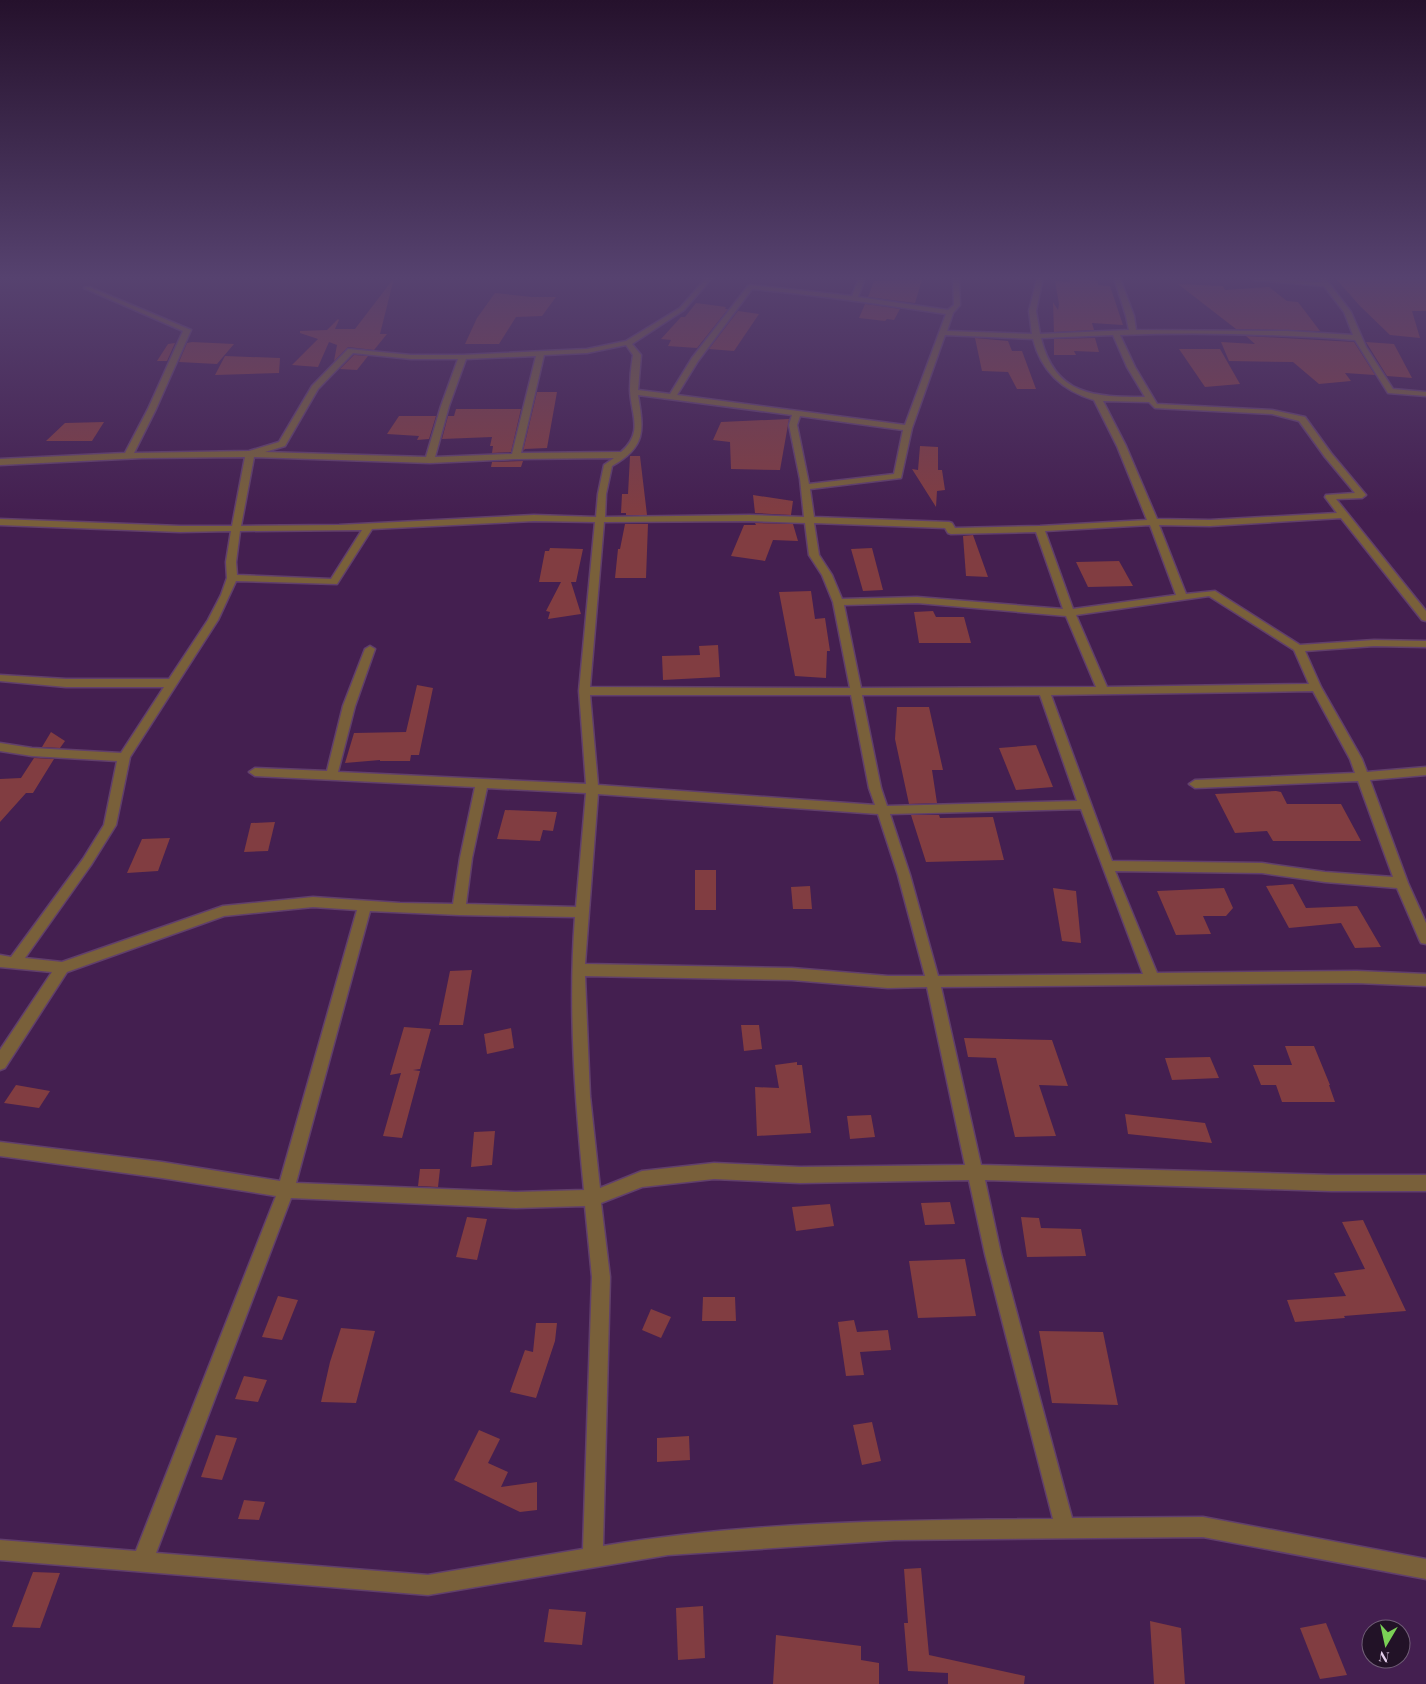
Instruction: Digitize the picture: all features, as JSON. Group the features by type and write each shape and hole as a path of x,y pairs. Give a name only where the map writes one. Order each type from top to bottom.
{"street":[{"path":"128,456 152,409 175,357"},
{"path":"250,454 282,444 316,388 346,357"},
{"path":"407,357 432,357"},
{"path":"430,460 463,357"},
{"path":"516,456 539,357"},
{"path":"593,1557 601,1277 582,1096 578,970 592,789 584,691 593,610 602,494 608,465 625,455 636,440 639,419 634,392 634,368 637,357"},
{"path":"673,396 698,357"},
{"path":"805,487 898,476 908,428 935,357"},
{"path":"1043,357 1046,366 1069,390 1097,398 1151,400"},
{"path":"1126,357 1155,406 1272,412 1302,419 1328,455 1362,495 1329,497 1426,618"},
{"path":"1370,357 1391,392 1426,394"},
{"path":"634,392 908,428"},
{"path":"1097,398 1140,488 1182,597"},
{"path":"796,413 793,425 805,487 814,555 827,575 838,602 875,788 904,875 933,982 993,1254 1065,1529"},
{"path":"15,962 88,862 110,825 124,757 213,620 232,578 236,528 250,454"},
{"path":"0,462 128,456 250,454 430,460 516,456 625,455"},
{"path":"0,522 170,529 369,526 534,518 600,520 750,518 949,525 951,531 1040,529 1152,522 1210,523 1344,515"},
{"path":"232,578 334,582 369,526"},
{"path":"1040,529 1070,613 1103,691"},
{"path":"838,602 917,600 1070,613 1210,593 1298,648 1316,688 1356,759 1361,777 1402,883 1426,939"},
{"path":"1298,648 1374,643 1426,644"},
{"path":"331,777 349,706 370,649"},
{"path":"0,678 66,683 173,683"},
{"path":"584,691 1103,691 1316,688"},
{"path":"1044,691 1107,866 1152,979"},
{"path":"0,747 32,752 124,757"},
{"path":"1194,784 1361,777 1426,771"},
{"path":"255,772 592,789 820,807 883,810 1085,805"},
{"path":"459,910 466,858 482,784"},
{"path":"1107,866 1262,868 1325,877 1402,883"},
{"path":"0,961 62,968 223,911 313,902 459,910 582,912"},
{"path":"142,1562 286,1190 365,906"},
{"path":"0,1062 62,968"},
{"path":"578,970 792,974 888,982 1357,977 1426,980"},
{"path":"0,1149 153,1169 286,1190 516,1200 593,1198 642,1179 714,1171 800,1175 975,1172 1331,1183 1426,1183"},
{"path":"0,1550 428,1585 668,1544 894,1530 1203,1528 1426,1569"}],"building":[{"path":"160,357 169,357 167,361 157,361"},
{"path":"181,357 223,357 217,364 179,362"},
{"path":"225,357 280,358 279,373 215,375"},
{"path":"300,357 323,357 318,367 292,365"},
{"path":"352,357 368,357 357,370 340,369"},
{"path":"979,357 1024,357 1036,389 1017,389 1008,372 982,371"},
{"path":"1184,357 1224,357 1240,384 1205,387"},
{"path":"1227,357 1363,357 1375,375 1345,373 1351,381 1319,384 1293,362 1229,361"},
{"path":"1375,357 1401,357 1412,378 1387,376"},
{"path":"537,392 557,392 547,448 525,449 523,451"},
{"path":"456,409 521,409 511,452 492,453 493,446 490,446 492,437 442,439 448,416 454,416"},
{"path":"399,416 436,416 429,439 417,440 419,436 387,434"},
{"path":"789,419 780,470 731,469 730,442 713,440 721,422"},
{"path":"104,422 92,441 46,441 65,423"},
{"path":"920,446 938,447 938,470 942,470 945,490 937,491 936,507 912,469 918,470"},
{"path":"630,456 640,456 647,515 626,515 626,513 621,513 622,494 628,494"},
{"path":"523,461 521,467 491,467 492,462"},
{"path":"753,495 793,501 791,515 755,513"},
{"path":"755,523 793,524 798,541 773,540 765,561 731,556 744,525 756,525"},
{"path":"625,524 648,524 646,578 615,578 618,549 620,549"},
{"path":"973,535 988,577 966,576 963,536"},
{"path":"550,548 583,549 576,582 571,582 581,614 548,619 550,612 546,611 561,582 539,582 545,551 549,551"},
{"path":"872,548 883,590 863,591 851,549"},
{"path":"1119,561 1133,586 1088,587 1076,562"},
{"path":"811,591 815,619 825,618 830,651 827,651 826,678 795,676 779,592"},
{"path":"933,611 936,617 964,617 971,643 919,643 914,612"},
{"path":"718,645 720,677 663,680 662,656 700,655 699,646"},
{"path":"417,685 433,688 419,755 411,755 410,761 380,760 345,763 354,733 406,732"},
{"path":"897,707 929,707 943,770 932,770 937,803 909,804 895,739"},
{"path":"51,732 65,741 60,748 42,747"},
{"path":"1036,745 1053,787 1016,790 999,748"},
{"path":"34,758 54,759 33,793 26,793 0,822 0,779 21,778"},
{"path":"1281,792 1287,804 1341,804 1361,841 1273,841 1267,831 1235,833 1215,794"},
{"path":"505,810 557,812 553,831 543,830 540,841 497,839"},
{"path":"911,815 939,815 940,818 993,817 1004,860 926,862"},
{"path":"275,822 268,851 244,852 251,823"},
{"path":"170,838 158,871 127,873 142,839"},
{"path":"695,870 716,870 716,910 695,910"},
{"path":"1293,884 1306,908 1357,906 1381,947 1355,948 1341,923 1289,928 1266,886"},
{"path":"810,886 812,909 793,909 791,887"},
{"path":"1053,888 1076,891 1081,943 1062,941"},
{"path":"1224,888 1233,908 1226,916 1203,916 1211,934 1176,935 1157,891"},
{"path":"472,970 463,1025 439,1025 450,971"},
{"path":"741,1025 759,1025 762,1049 744,1051"},
{"path":"404,1027 431,1029 420,1069 413,1070 420,1071 402,1138 383,1136 401,1073 390,1075"},
{"path":"511,1028 514,1048 487,1054 484,1034"},
{"path":"964,1038 1052,1040 1068,1086 1039,1085 1056,1136 1015,1137 996,1058 968,1057"},
{"path":"1285,1046 1314,1046 1335,1102 1282,1102 1276,1085 1261,1085 1253,1065 1292,1065"},
{"path":"1210,1057 1219,1078 1172,1080 1165,1058"},
{"path":"797,1062 797,1065 802,1065 811,1133 757,1136 755,1087 779,1088 775,1065"},
{"path":"16,1085 50,1091 39,1108 4,1103"},
{"path":"1125,1114 1205,1123 1212,1143 1128,1134"},
{"path":"871,1115 875,1137 850,1139 847,1116"},
{"path":"495,1131 492,1165 471,1167 474,1132"},
{"path":"420,1169 440,1169 438,1187 418,1186"},
{"path":"950,1202 955,1224 925,1225 921,1203"},
{"path":"830,1204 834,1226 796,1231 792,1207"},
{"path":"467,1217 487,1219 477,1260 456,1257"},
{"path":"1021,1217 1039,1218 1041,1228 1081,1229 1086,1256 1027,1257"},
{"path":"1363,1220 1406,1311 1295,1322 1287,1300 1346,1296 1334,1273 1365,1269 1342,1222"},
{"path":"965,1259 976,1316 918,1318 909,1261"},
{"path":"278,1296 298,1300 282,1340 262,1337"},
{"path":"703,1297 735,1297 736,1321 702,1321"},
{"path":"651,1309 671,1317 661,1338 642,1330"},
{"path":"854,1320 857,1332 888,1330 891,1350 860,1352 864,1375 846,1376 838,1322"},
{"path":"536,1323 557,1323 555,1341 536,1398 510,1392 525,1350 533,1352"},
{"path":"341,1328 375,1331 356,1403 321,1402 330,1362"},
{"path":"1039,1331 1103,1332 1118,1405 1052,1403"},
{"path":"244,1376 267,1380 258,1402 235,1399"},
{"path":"872,1422 881,1461 862,1465 853,1425"},
{"path":"479,1430 500,1439 488,1463 508,1472 501,1487 537,1482 537,1510 520,1512 454,1480"},
{"path":"216,1435 237,1438 222,1480 201,1477"},
{"path":"689,1436 690,1460 657,1462 657,1438"},
{"path":"244,1500 265,1502 259,1520 238,1519"},
{"path":"921,1568 929,1655 1025,1676 1024,1684 948,1684 948,1673 908,1671 904,1623 908,1623 904,1569"},
{"path":"33,1572 60,1573 40,1628 12,1627"},
{"path":"703,1606 705,1658 678,1660 676,1608"},
{"path":"549,1609 586,1612 582,1645 544,1642"},
{"path":"1150,1621 1181,1628 1185,1684 1154,1684"},
{"path":"1326,1623 1347,1675 1320,1679 1300,1628"},
{"path":"776,1635 861,1646 861,1660 879,1663 879,1684 773,1684"}]}
